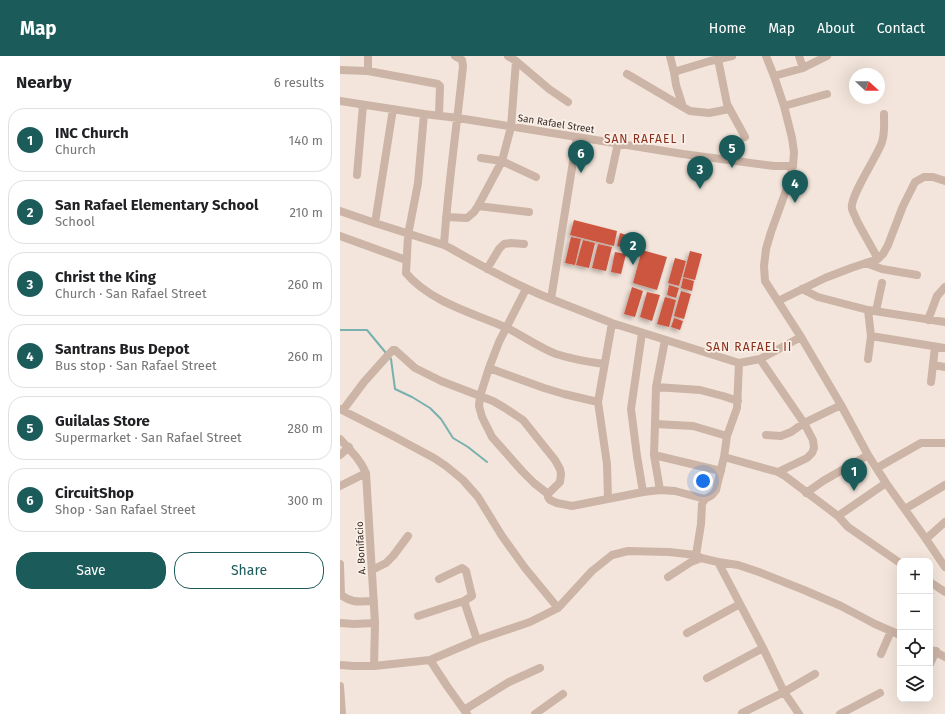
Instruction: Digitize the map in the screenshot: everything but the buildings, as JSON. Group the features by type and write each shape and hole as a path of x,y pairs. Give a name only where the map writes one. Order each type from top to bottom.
{"street":[{"path":"368,56 368,71"},
{"path":"444,245 463,66 462,60 455,56"},
{"path":"508,56 549,89 568,102"},
{"path":"670,56 676,85 683,107"},
{"path":"674,72 732,56"},
{"path":"766,56 784,106 794,152 793,166 788,185 766,249 764,266 765,281 801,337 841,405 868,455 945,567"},
{"path":"799,56 803,68"},
{"path":"774,76 803,68 827,56"},
{"path":"718,59 727,104 745,137"},
{"path":"446,217 467,218 474,212 502,161 511,127 516,61"},
{"path":"340,70 368,71 438,84 440,86 439,116"},
{"path":"627,74 690,111 709,113 729,109"},
{"path":"784,106 827,94"},
{"name":"San Rafael Street","path":"340,101 458,118 683,154 774,166 793,166"},
{"path":"357,175 363,105"},
{"path":"375,224 393,109"},
{"path":"424,114 418,184 408,234 406,272 416,283 445,302 506,328 556,353 579,360 604,364"},
{"path":"878,259 852,209 852,202 856,191 882,141 884,132 884,114"},
{"path":"551,299 578,137"},
{"path":"610,180 618,144"},
{"path":"481,158 502,161 536,177"},
{"path":"778,301 825,278 878,259 883,254 888,244 906,199 915,182 924,177 944,178"},
{"path":"478,206 529,212"},
{"path":"340,211 375,224 444,245 526,289 612,323 739,363 760,359 801,337"},
{"path":"340,236 406,260"},
{"path":"487,269 499,249 504,244 524,244"},
{"path":"866,263 882,269 918,275"},
{"path":"868,358 872,310 882,282"},
{"path":"928,320 937,296 945,287"},
{"path":"526,289 506,328 489,368 480,396 482,417 492,437 522,472 548,494 550,500 557,503 572,506 660,490 675,491 705,499"},
{"path":"802,289 818,297 872,310 945,322"},
{"path":"608,499 607,464 598,402 612,323"},
{"path":"642,333 631,409 637,456 644,492"},
{"path":"871,336 945,348"},
{"path":"660,490 654,455 656,387 665,340"},
{"path":"931,382 935,347"},
{"path":"548,494 560,482 560,469 556,460 523,420 493,401 442,381 415,368 395,350 389,354 342,409 434,458 463,480 478,497 502,536 525,568 558,608"},
{"path":"760,359 804,423 813,440 814,448 812,453 807,458 778,472"},
{"path":"668,576 698,556 702,504 705,499 712,495 716,490 724,458 727,436 737,408 739,363"},
{"path":"933,365 945,366"},
{"path":"489,368 544,388 598,402"},
{"path":"656,387 700,390 738,401"},
{"path":"766,435 781,436 791,432 804,423 841,405"},
{"path":"655,424 693,426 727,436"},
{"name":"A. Bonifacio","path":"340,439 356,456 364,467 366,473 375,623 374,666"},
{"path":"877,468 921,443 945,443"},
{"path":"340,455 349,448"},
{"path":"654,455 721,471"},
{"path":"806,493 823,481 868,455"},
{"path":"724,458 778,472 785,476 838,516 848,527 897,561"},
{"path":"340,486 366,473"},
{"path":"838,516 886,483"},
{"path":"905,509 945,485"},
{"path":"926,539 945,522"},
{"path":"372,570 386,563 408,536"},
{"path":"340,665 374,666 430,660 478,640 530,622 558,608 592,571 612,555 628,550 669,552 698,556 718,562 738,565 759,572 841,606 897,634"},
{"path":"718,562 784,692 799,714"},
{"path":"340,564 341,594 353,602 374,601"},
{"path":"418,616 464,601 472,596 466,571 462,568 438,579"},
{"path":"933,584 945,592"},
{"path":"464,601 478,640"},
{"path":"687,633 740,604"},
{"path":"340,623 375,623"},
{"path":"881,654 891,631"},
{"path":"707,678 763,648"},
{"path":"933,650 945,657"},
{"path":"430,660 446,686 466,713 509,682 540,668"},
{"path":"742,713 784,692 815,674"},
{"path":"340,686 342,714"},
{"path":"840,714 880,693"},
{"path":"535,714 563,694"}],"waterway":[{"path":"340,330 367,330 386,353"},
{"path":"389,357 391,359 395,389 430,408 441,419 453,438 468,447 487,462"}],"place":[{"name":"Guilalas Store","path":"732,168"},
{"name":"CircuitShop","path":"581,173"},
{"name":"Christ the King","path":"700,189"},
{"name":"Santrans Bus Depot","path":"795,203"},
{"name":"San Rafael Elementary School","path":"633,265"},
{"name":"INC Church","path":"854,491"}],"district":[{"name":"SAN RAFAEL I","path":"645,139"},
{"name":"SAN RAFAEL II","path":"749,347"}]}
